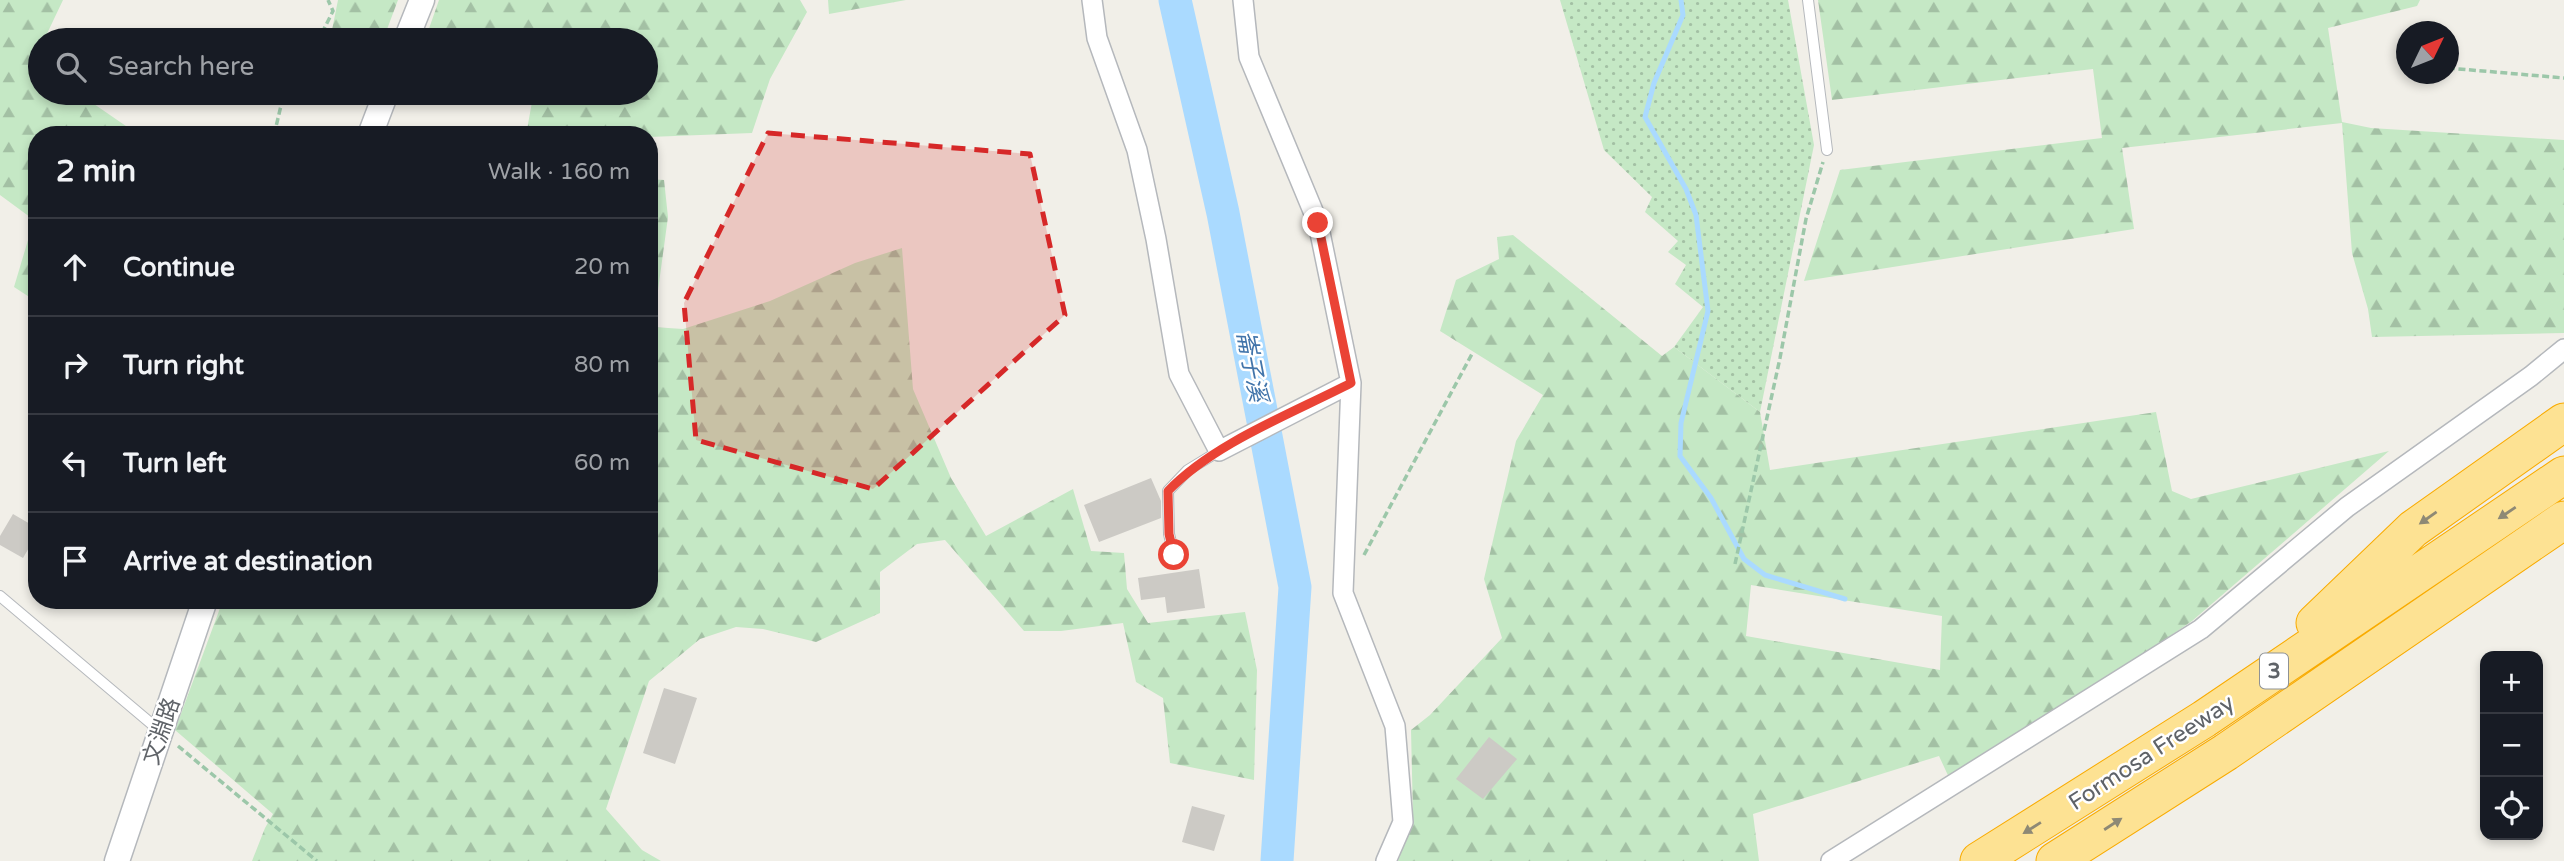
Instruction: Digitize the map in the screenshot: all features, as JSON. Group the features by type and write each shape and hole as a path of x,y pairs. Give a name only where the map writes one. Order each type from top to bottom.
{"highway":[{"path":"2239,695 2413,528 2564,422"},
{"name":"Formosa Freeway","path":"1979,861 2239,695 2564,475"},
{"name":"Formosa Freeway","path":"2055,861 2226,752 2564,520"},
{"path":"2264,724 2564,550"}],"street":[{"path":"411,28 422,0"},
{"path":"1092,0 1097,38 1137,150 1156,239 1179,374 1219,451 1351,383"},
{"path":"1243,0 1249,57 1318,223 1351,383 1343,593 1395,726 1403,822 1386,861"},
{"path":"373,126 381,105"},
{"path":"1831,861 2201,629 2347,507 2564,349"},
{"name":"文淵路","path":"117,861 202,609"}],"lane":[{"path":"1808,0 1827,150"},
{"path":"1174,555 1169,534 1168,491 1188,470 1219,451"},
{"path":"0,596 160,731"}],"path":[{"path":"324,28 333,11 328,0"},
{"path":"2459,69 2564,78"},
{"path":"276,126 281,105"},
{"path":"1735,564 1780,358 1806,219 1827,150"},
{"path":"1362,557 1474,352"},
{"path":"160,731 317,861"}],"highlighted area":[{"path":"768,133 1030,154 1065,315 873,489 696,440 684,303"}],"green space":[{"path":"0,0 63,0 50,28 28,28 28,105 95,105 126,126 28,126 28,216 0,195"},
{"path":"338,0 398,0 388,28 332,28"},
{"path":"439,0 800,0 807,12 770,79 752,133 658,137 658,126 528,126 531,105 658,105 658,28 429,28"},
{"path":"828,0 906,0 829,14"},
{"path":"1560,0 1788,0 1814,145 1760,412 1674,347 1703,307 1675,284 1686,265 1668,252 1678,241 1645,212 1652,197 1604,150"},
{"path":"1818,0 2420,0 2417,6 2328,28 2342,122 2371,128 2564,140 2564,333 2372,337 2368,309 2352,253 2342,123 2122,148 2134,229 1804,281 1840,170 2102,138 2093,69 1832,100"},
{"path":"658,180 664,180 668,217 658,290"},
{"path":"1513,235 1662,356 1674,347 1760,412 1770,470 2156,412 2172,491 2191,499 2389,451 2192,621 1952,784 1939,756 1753,814 1759,861 1398,861 1413,817 1411,730 1430,715 1502,638 1484,579 1516,441 1543,395 1440,331 1456,280 1499,259 1497,237","holes":["1751,585 1942,616 1940,670 1746,636"]},
{"path":"28,240 28,296 14,287"},
{"path":"902,248 913,389 951,478 986,536 1073,489 1091,551 1124,553 1127,589 1148,623 1245,612 1257,670 1254,780 1170,763 1163,698 1136,682 1123,623 1061,631 1024,631 945,540 917,544 880,572 880,613 816,642 763,629 736,627 700,639 649,681 606,809 642,850 661,861 252,861 273,814 175,730 220,609 658,609 658,327 683,329 770,301 855,263"}],"building":[{"path":"1151,478 1161,501 1161,518 1099,542 1084,505"},
{"path":"13,514 28,523 28,549 23,558 0,545 0,536"},
{"path":"1199,569 1205,608 1167,613 1165,597 1141,600 1138,578"},
{"path":"664,688 697,698 675,764 643,753"},
{"path":"1489,737 1517,759 1483,799 1456,779"},
{"path":"1192,806 1225,815 1214,851 1182,842"}],"waterway":[{"name":"崙子溪","path":"1175,0 1223,213 1295,587 1277,861"},
{"path":"1681,0 1683,15 1654,83 1645,117 1686,189 1696,215 1708,311 1681,423 1680,456 1711,498 1744,559 1765,575 1845,599"}],"route":[{"path":"1174,555 1169,534 1168,491 1188,470 1219,451 1351,383 1318,223"}]}
